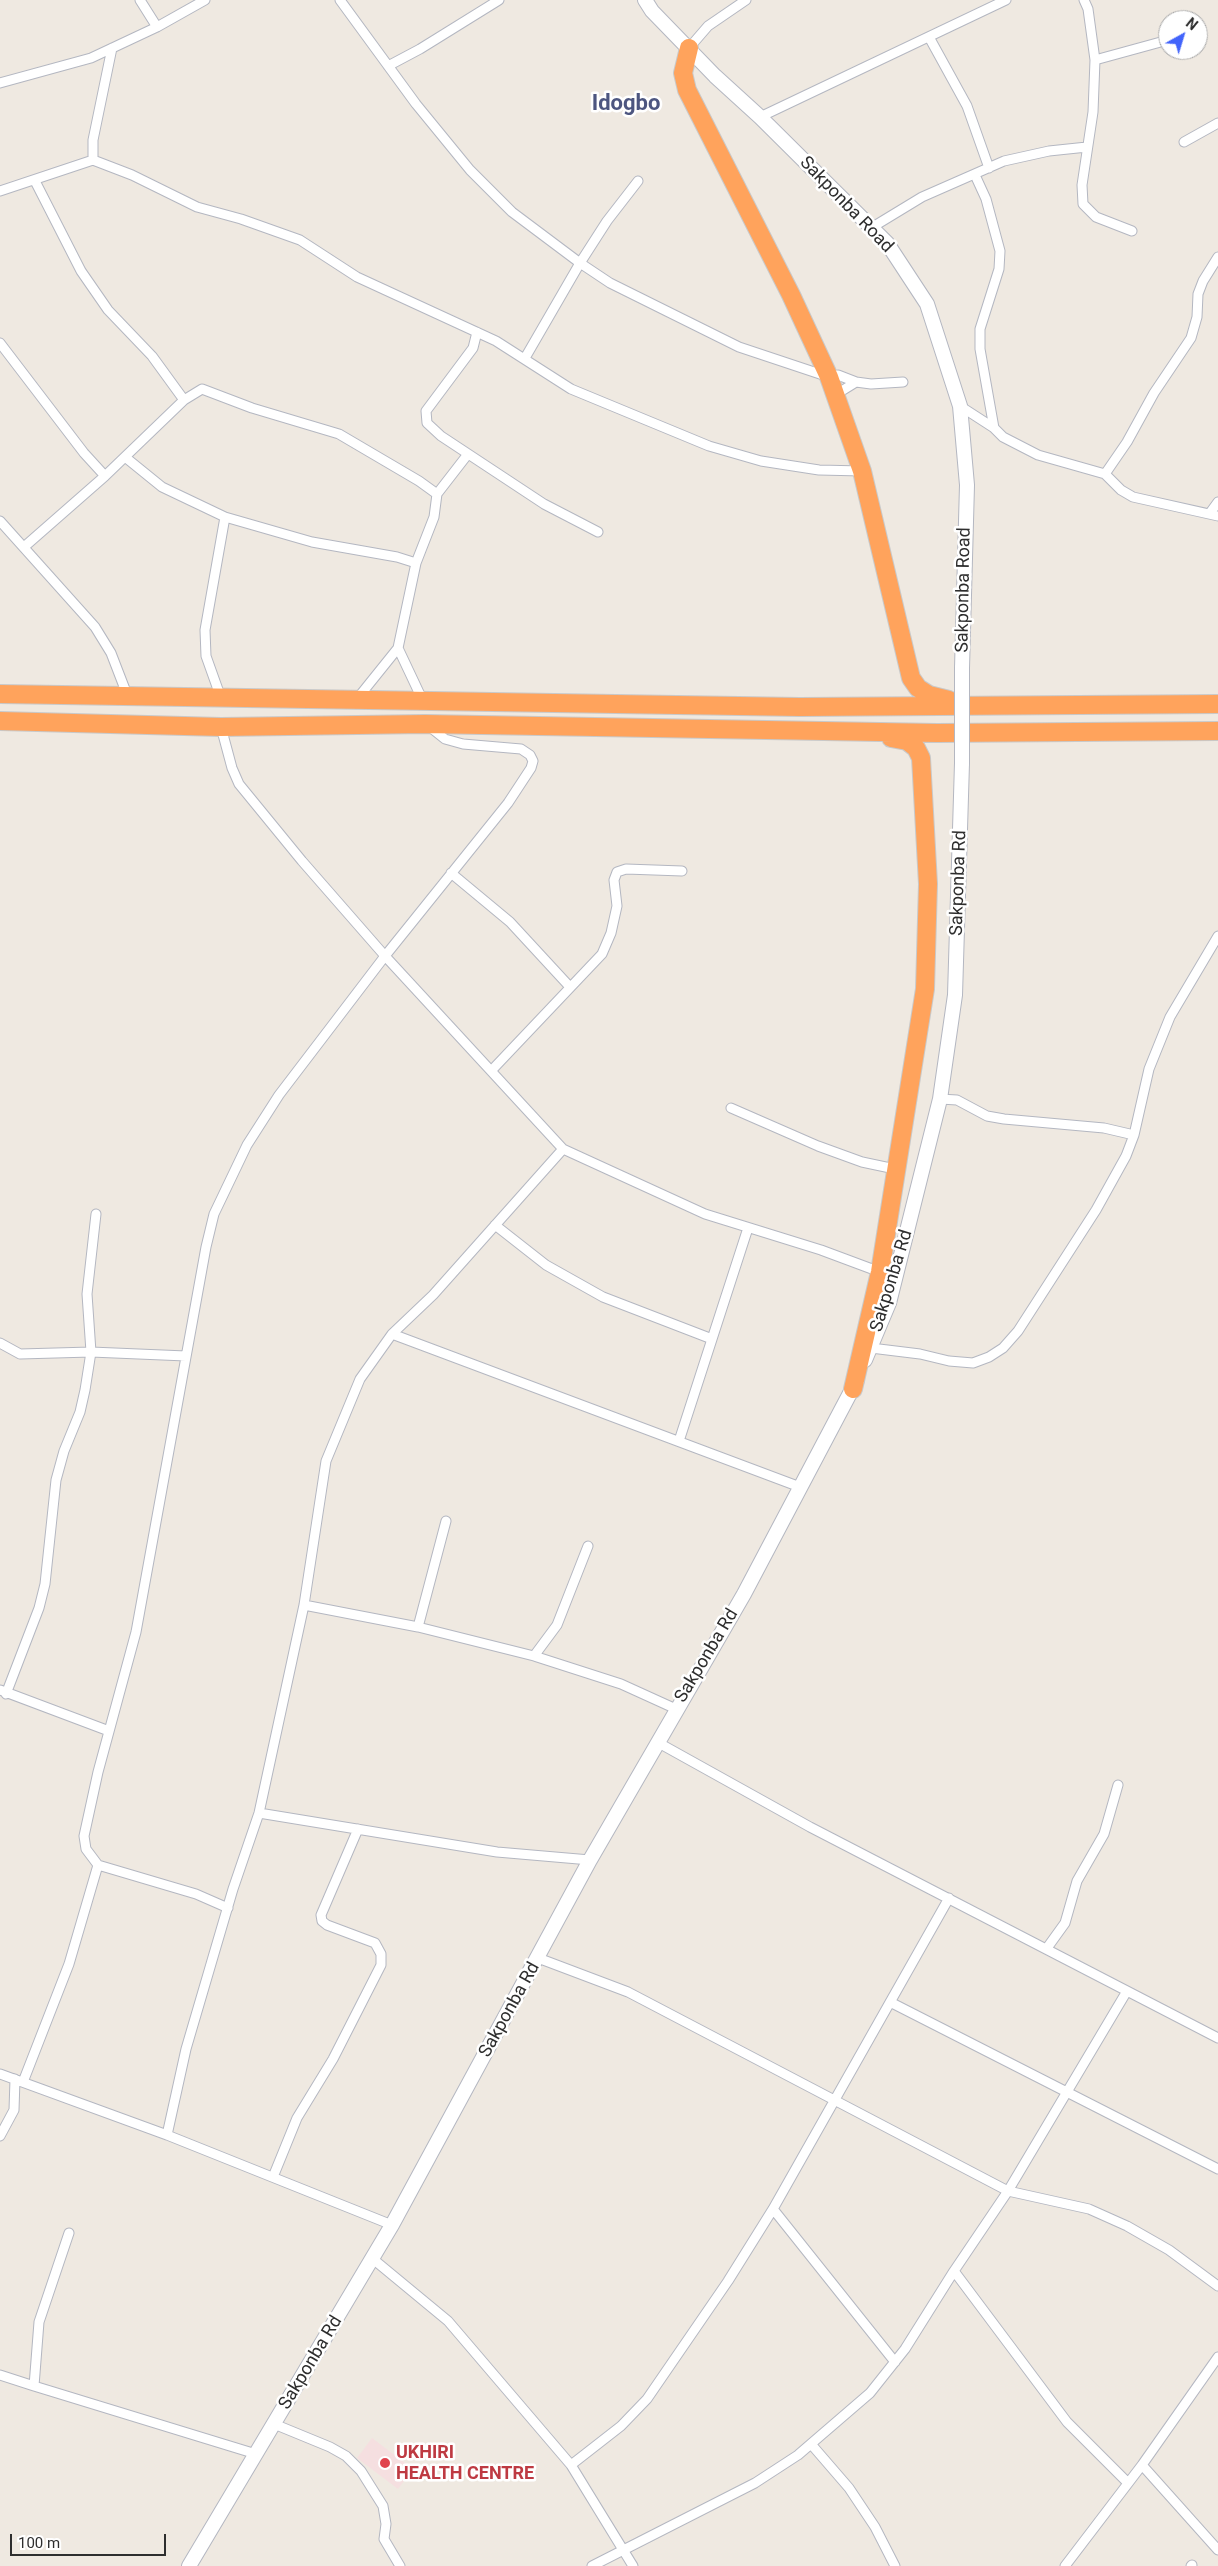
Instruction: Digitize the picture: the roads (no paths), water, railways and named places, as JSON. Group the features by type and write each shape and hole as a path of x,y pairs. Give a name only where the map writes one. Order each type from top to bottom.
{"highway":[{"path":"689,48 683,73 686,90 791,295 829,377 862,471 911,678 918,688 929,695 944,700 1040,706"},
{"path":"832,707 894,699 903,692 911,678"},
{"path":"0,694 832,707 1218,704"},
{"path":"0,722 221,726 425,724 826,731 1218,731"},
{"path":"826,731 907,741 916,748 921,758 928,884 925,989 880,1272 853,1389"},
{"path":"921,758 926,746 946,738 1052,732"}],"main road":[{"name":"Sakponba Road","path":"644,0 689,48 887,243 928,304 960,406 966,485 962,668"},
{"name":"Sakponba Rd","path":"194,2564 256,2454 373,2259 590,1860 744,1594 853,1389 890,1303 940,1099 955,995 962,763 962,668"}],"street":[{"path":"140,0 157,27"},
{"path":"0,83 91,58 157,27 205,0"},
{"path":"340,0 388,66 470,170 512,212 610,283 739,347 829,377 838,375 856,382 902,382"},
{"path":"388,66 420,49 499,0"},
{"path":"689,48 708,26 746,0"},
{"path":"760,117 1006,0"},
{"path":"1084,0 1088,9 1096,60 1094,112 1082,185 1083,204 1096,217 1132,230"},
{"path":"929,37 967,106 989,168"},
{"path":"1096,60 1158,43"},
{"path":"92,160 93,140 112,48"},
{"path":"1184,142 1218,123"},
{"path":"872,228 922,197 1004,161 1049,151 1087,147"},
{"path":"0,191 92,160 132,175 197,206 241,218 300,240 357,277 476,332 525,358 572,389 709,446 760,461 819,470 862,471"},
{"path":"975,175 986,199 1000,251 999,269 980,329 980,349 994,428"},
{"path":"34,181 81,271 108,310 152,356 184,400"},
{"path":"525,358 580,262 607,221 638,181"},
{"path":"1105,474 1127,442 1154,393 1191,338 1197,317 1198,294 1202,281 1218,257"},
{"path":"476,332 473,348 468,356 426,411 427,423 440,436 544,504 598,532"},
{"path":"0,343 84,453 105,476"},
{"path":"835,395 856,382"},
{"path":"24,547 105,476 184,400 202,389 252,408 339,434 419,481 437,494"},
{"path":"960,406 994,428 1003,437 1038,455 1105,474 1121,490 1133,497 1156,504 1214,515 1218,502"},
{"path":"356,700 398,648 416,563 434,517 437,494 468,454"},
{"path":"124,457 162,487 225,516 312,542 389,556 416,563"},
{"path":"221,698 206,656 205,630 225,516"},
{"path":"0,521 96,628 111,653 128,697"},
{"path":"398,648 423,701"},
{"path":"228,1908 196,1894 98,1865 86,1849 84,1836 109,1731 136,1632 214,1214 247,1145 279,1095 385,956 508,802 532,768 533,761 530,755 522,749 503,745 463,744 445,739 425,724"},
{"path":"221,726 232,768 239,784 302,861 385,956 562,1149 705,1214 822,1250 880,1272"},
{"path":"491,1071 602,954 611,933 617,906 614,880 617,872 626,868 682,871"},
{"path":"451,873 510,922 570,987"},
{"path":"871,1348 920,1354 949,1361 973,1363 989,1357 1003,1348 1018,1331 1096,1210 1126,1156 1134,1135 1149,1069 1170,1016 1218,936"},
{"path":"940,1099 958,1100 987,1116 1095,1126 1134,1135"},
{"path":"731,1108 827,1149 862,1162 895,1169"},
{"path":"167,2135 186,2049 228,1908 259,1813 304,1605 326,1461 360,1378 392,1334 433,1295 562,1149"},
{"path":"96,1214 87,1294 91,1352 80,1412 64,1451 56,1480 41,1600 3,1692 109,1731"},
{"path":"495,1225 546,1265 603,1297 712,1340"},
{"path":"679,1441 748,1228"},
{"path":"392,1334 800,1487"},
{"path":"0,1343 20,1354 91,1352 186,1356"},
{"path":"418,1627 446,1521"},
{"path":"534,1656 557,1625 588,1546"},
{"path":"304,1605 418,1627 534,1656 621,1684 676,1709"},
{"path":"657,1742 810,1827 1218,2038"},
{"path":"1047,1948 1065,1924 1077,1881 1104,1834 1118,1785"},
{"path":"259,1813 497,1852 590,1860"},
{"path":"273,2177 297,2118 333,2059 381,1965 381,1954 375,1943 327,1925 322,1921 321,1915 358,1829"},
{"path":"0,2136 14,2110 19,2081 68,1964 98,1865"},
{"path":"571,2465 621,2426 647,2399 728,2280 773,2209 949,1898"},
{"path":"538,1958 628,1992 1008,2190 1089,2209 1127,2226 1169,2250 1218,2286"},
{"path":"592,2566 755,2483 811,2444 870,2393 895,2362 1008,2190 1127,1991"},
{"path":"890,2002 1218,2168"},
{"path":"0,2074 167,2135 392,2225"},
{"path":"773,2209 895,2362"},
{"path":"34,2386 39,2322 68,2233"},
{"path":"373,2259 448,2321 571,2465 633,2566"},
{"path":"954,2271 1067,2422 1127,2482"},
{"path":"1065,2566 1127,2482 1142,2465 1218,2356"},
{"path":"0,2375 256,2454"},
{"path":"274,2424 330,2447 346,2456 361,2471 383,2506 386,2524 384,2539 400,2566"},
{"path":"811,2444 850,2488 875,2527 895,2566"},
{"path":"1142,2465 1218,2550"}],"place":[{"name":"UKHIRI HEALTH CENTRE","path":"385,2463"}],"district":[{"name":"Idogbo","path":"626,104"}]}
